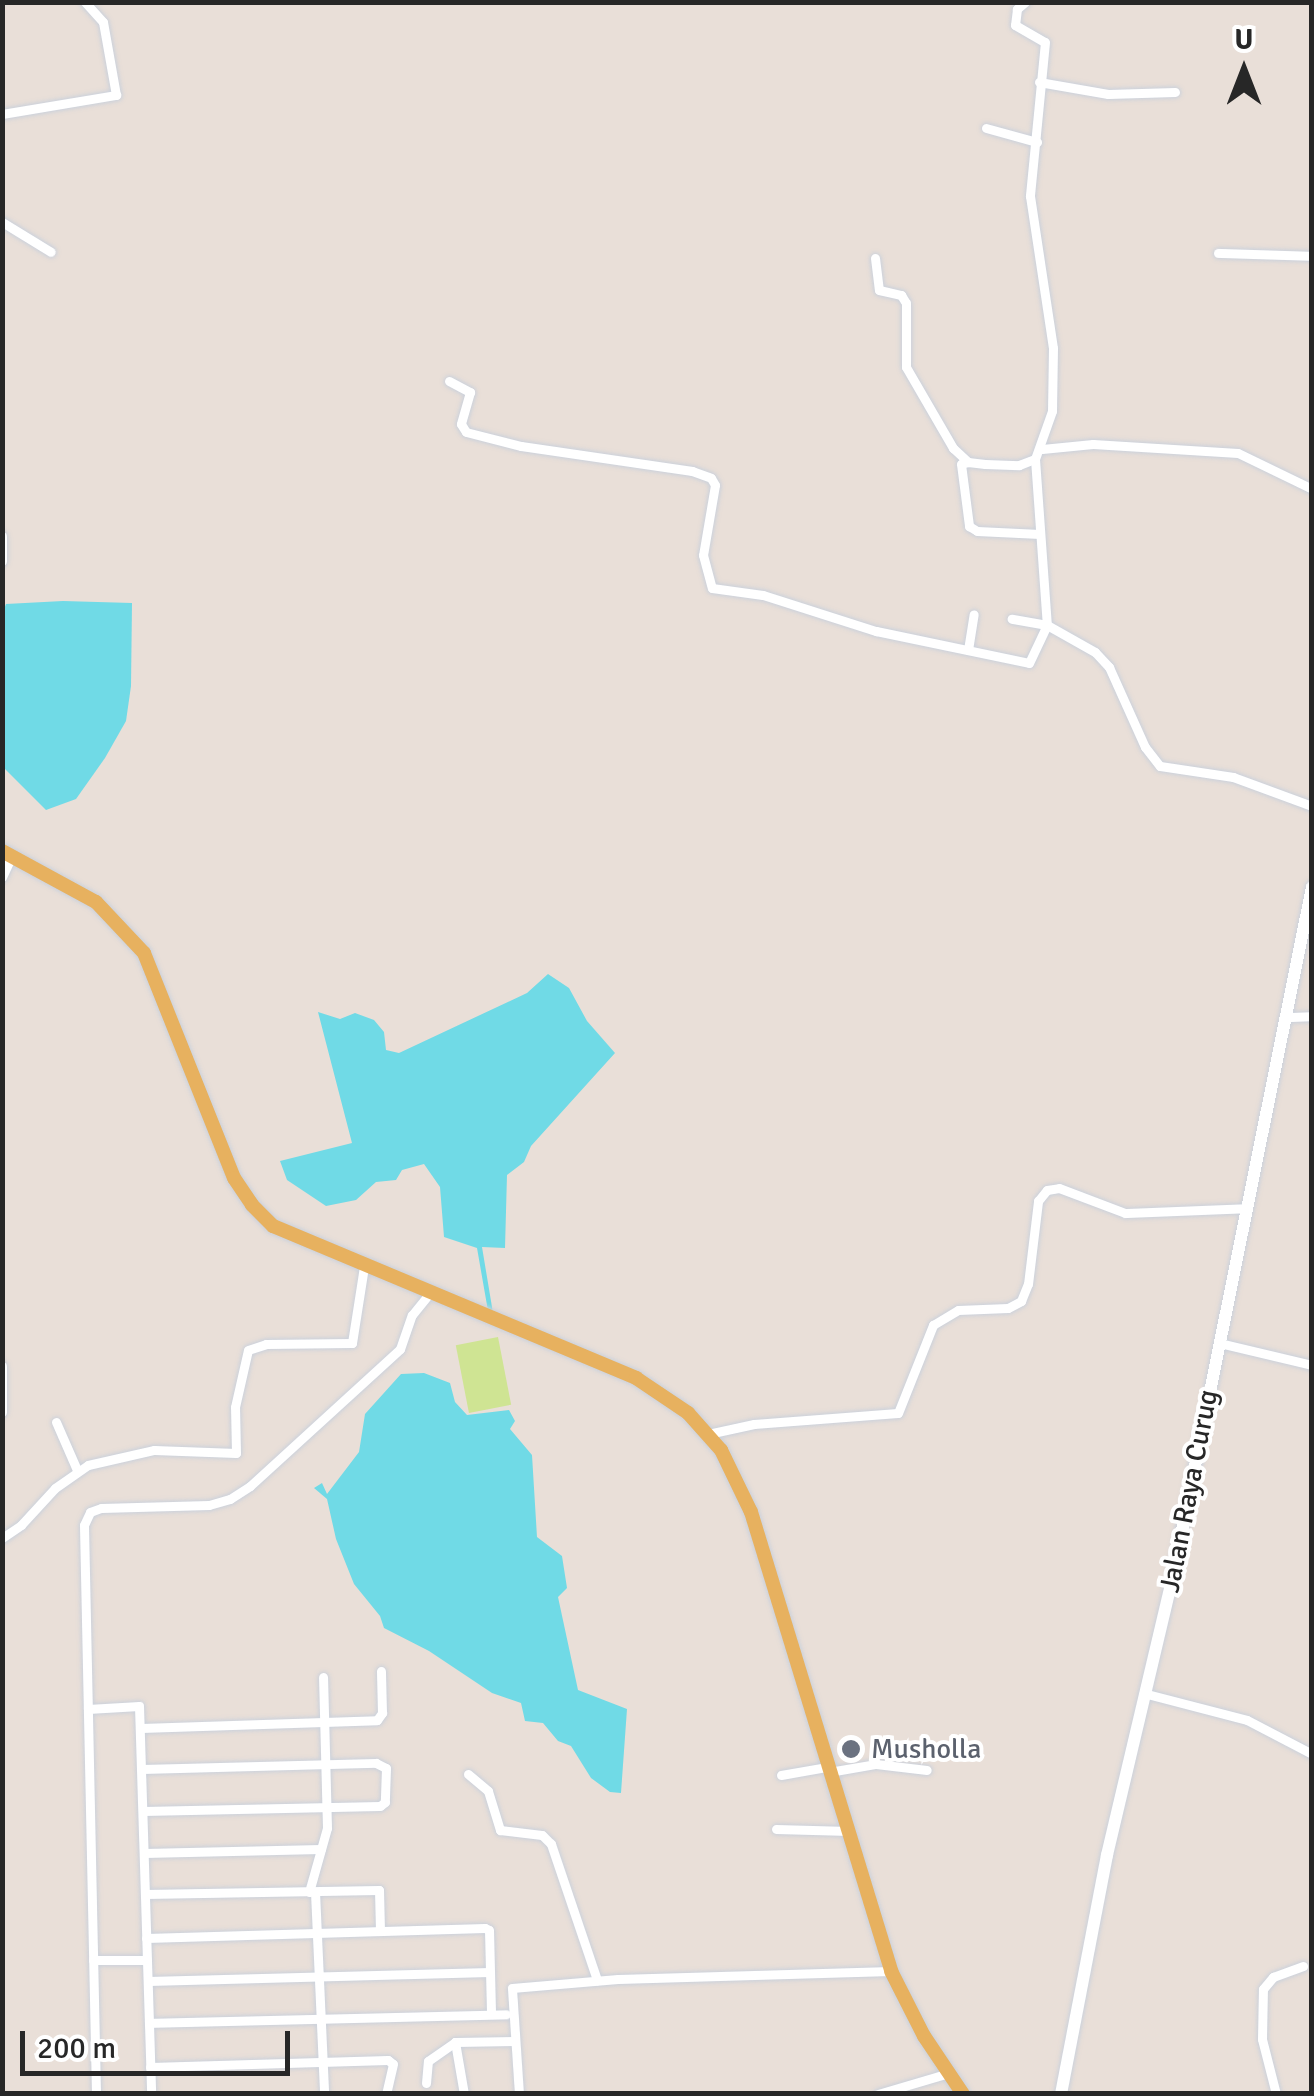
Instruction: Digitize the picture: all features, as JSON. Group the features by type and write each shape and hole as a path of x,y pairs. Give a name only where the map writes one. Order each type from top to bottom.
{"main road":[{"path":"7,854 96,902 144,953 223,1153 252,1205 282,1232 636,1378 670,1398 708,1434 742,1486 891,1971 924,2036 963,2094"}],"street":[{"path":"2,114 116,95 102,22 85,2"},
{"path":"448,381 470,392 461,424 466,432 521,446 692,471 712,478 715,485 703,556 712,588 763,595 876,631 1029,663 1047,626 1036,459 1052,411 1054,348 1030,196 1044,38 1013,22 1025,2"},
{"path":"1039,82 1108,94 1174,92"},
{"path":"986,128 1037,142"},
{"path":"2,222 51,252"},
{"path":"1218,253 1312,256"},
{"path":"875,258 879,290 901,295 906,303 906,367 953,448 968,462"},
{"path":"1042,449 1093,444 1238,452 1312,489"},
{"path":"1036,459 1019,465 961,464 970,526 977,531 1040,534"},
{"path":"2,536 2,561"},
{"path":"968,650 974,614"},
{"path":"1012,619 1047,626 1096,652 1110,667 1146,747 1160,766 1233,777 1312,806"},
{"path":"2,877 7,854"},
{"name":"Jalan Raya Curug","path":"1061,2094 1107,1855 1147,1694 1289,1016 1312,887"},
{"path":"1289,1016 1312,1016"},
{"path":"708,1434 754,1424 898,1412 933,1325 958,1310 1008,1308 1021,1301 1028,1284 1038,1200 1047,1190 1059,1188 1126,1212 1247,1208"},
{"path":"2,1538 11,1535 77,1470 141,1451 176,1448 236,1453 235,1407 248,1350 266,1344 352,1343 364,1266"},
{"path":"96,2094 84,1525 90,1512 101,1508 209,1505 240,1493 400,1349 412,1315 430,1293"},
{"path":"1219,1344 1312,1365"},
{"path":"2,1366 2,1412"},
{"path":"56,1422 77,1470"},
{"path":"140,1728 380,1718 381,1670"},
{"path":"323,1677 326,1807 312,1892 324,2094"},
{"path":"1147,1694 1246,1720 1312,1754"},
{"path":"88,1709 139,1706 151,2094"},
{"path":"142,1769 376,1763 386,1768 384,1805 143,1810"},
{"path":"781,1775 876,1764 928,1770"},
{"path":"468,1774 488,1791 500,1830 542,1835 551,1844 597,1980"},
{"path":"776,1830 850,1831"},
{"path":"144,1853 321,1848"},
{"path":"145,1894 379,1890 380,1932"},
{"path":"146,1938 486,1928 492,2014"},
{"path":"94,1960 147,1960"},
{"path":"1276,2094 1262,2039 1263,1989 1273,1976 1303,1966"},
{"path":"519,2094 512,1988 597,1980 891,1971"},
{"path":"148,1981 490,1972"},
{"path":"149,2024 506,2014"},
{"path":"426,2083 428,2061 456,2042 516,2041"},
{"path":"456,2042 464,2094"},
{"path":"150,2067 388,2060 393,2064 386,2094"},
{"path":"878,2094 948,2073"}],"green space":[{"path":"498,1337 511,1405 469,1413 456,1345"}],"water":[{"path":"132,603 131,686 126,721 105,758 76,799 46,810 3,767 3,612 6,604"},
{"path":"548,974 569,988 587,1021 615,1053 531,1146 524,1162 507,1175 505,1248 482,1247 493,1313 488,1311 477,1248 444,1237 440,1187 424,1164 402,1170 396,1180 376,1182 356,1200 326,1206 287,1180 280,1161 352,1143 318,1012 340,1019 355,1013 374,1020 384,1032 386,1050 399,1053 527,993"},
{"path":"424,1373 450,1383 455,1402 467,1415 509,1410 515,1421 510,1429 532,1455 537,1537 562,1556 567,1588 558,1597 578,1690 627,1709 621,1793 610,1792 591,1778 571,1746 558,1741 543,1723 525,1721 521,1703 492,1693 429,1651 384,1628 380,1616 354,1584 336,1539 327,1499 314,1488 322,1483 327,1494 359,1452 365,1414 401,1374"}],"place":[{"name":"Musholla","path":"851,1749"}]}
